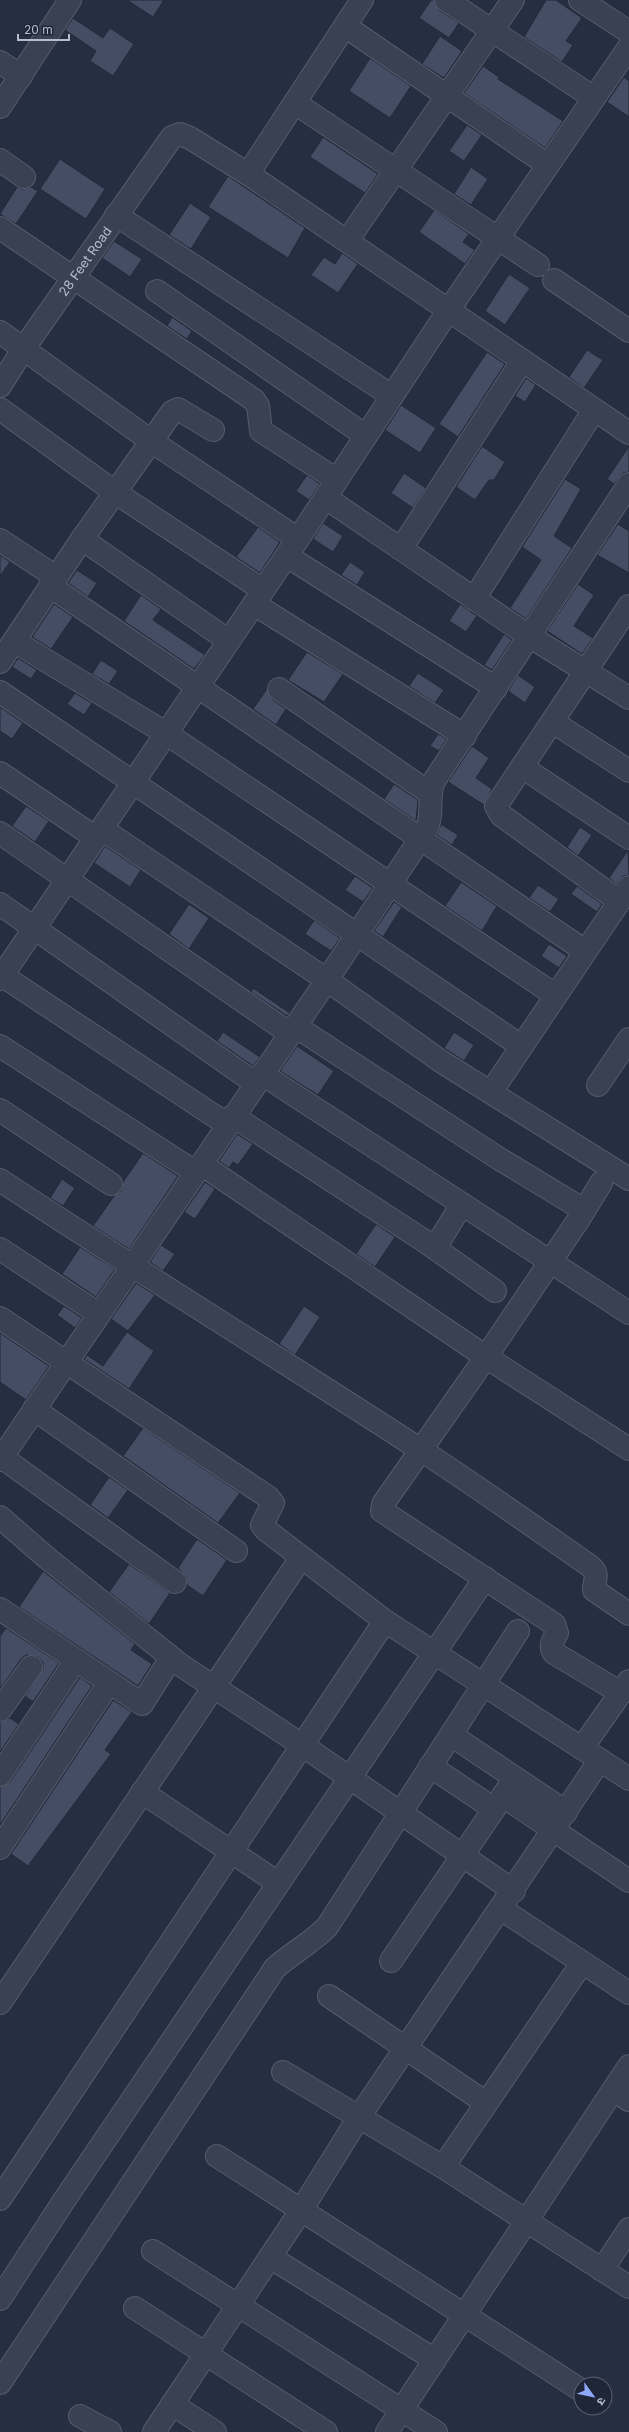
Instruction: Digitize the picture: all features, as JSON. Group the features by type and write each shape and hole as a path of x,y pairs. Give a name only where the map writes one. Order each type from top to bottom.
{"street":[{"path":"0,108 70,0"},
{"path":"362,0 248,174 522,362 629,433"},
{"path":"446,0 594,98"},
{"path":"347,241 513,0"},
{"path":"580,0 629,32"},
{"path":"345,26 446,97 548,165"},
{"path":"495,1291 426,1242 230,1121 1,976 293,547 448,311 629,47"},
{"path":"0,62 21,76"},
{"path":"295,103 538,265"},
{"name":"28 Feet Road","path":"0,386 24,348 172,137 180,134 185,135 248,174"},
{"path":"0,160 24,177"},
{"path":"116,215 392,396"},
{"path":"0,228 254,400 258,406 261,431 401,549 529,636 629,698"},
{"path":"554,280 629,331"},
{"path":"157,291 366,436"},
{"path":"0,332 151,441 293,547 496,688"},
{"path":"401,549 522,362"},
{"path":"0,409 259,597 464,736"},
{"path":"213,430 176,409 151,441 4,653 166,734 390,886 555,995"},
{"path":"474,599 594,410"},
{"path":"175,1582 1,1458 390,886 429,824 434,781 629,484"},
{"path":"82,539 229,641"},
{"path":"0,540 53,581 198,687 585,951"},
{"path":"491,1092 624,894 496,809 496,804 553,722 585,672 626,616"},
{"path":"280,689 432,794"},
{"path":"0,692 521,1046"},
{"path":"553,722 629,771"},
{"path":"522,767 629,838"},
{"path":"0,773 99,834 327,980 442,1062 629,1179"},
{"path":"0,833 292,1030 584,1210"},
{"path":"0,904 259,1078 551,1260 629,1313"},
{"path":"598,1085 629,1039"},
{"path":"0,1046 198,1168 629,1449"},
{"path":"0,1110 111,1184"},
{"path":"0,1180 131,1267 210,1314 422,1451 590,1566 596,1571 597,1577 594,1590 629,1614"},
{"path":"582,1748 625,1687 554,1653 552,1643 557,1633 554,1624 382,1511 384,1504 486,1357 601,1184"},
{"path":"426,1242 434,1243 440,1240 462,1204"},
{"path":"0,1249 99,1314"},
{"path":"0,1318 268,1497 273,1502 262,1525 266,1530 385,1621 629,1778"},
{"path":"34,1409 236,1551"},
{"path":"0,1517 47,1558 171,1658 302,1745 349,1779 400,1812 514,1891"},
{"path":"0,2004 213,1686 301,1558"},
{"path":"0,2299 63,2202 278,1883 486,1578"},
{"path":"0,1610 142,1704 171,1658"},
{"path":"0,2199 385,1621"},
{"path":"0,2383 276,1968 287,1957 316,1939 327,1927 518,1631"},
{"path":"0,1775 7,1749 76,1660"},
{"path":"0,1710 31,1667"},
{"path":"0,1848 109,1683"},
{"path":"451,1735 566,1812"},
{"path":"154,2432 302,2209 359,2117 514,1891 600,1760"},
{"path":"430,1766 499,1803 554,1830 629,1880"},
{"path":"390,1961 515,1778"},
{"path":"142,1792 278,1883"},
{"path":"501,1909 629,1993"},
{"path":"443,2167 582,1962"},
{"path":"329,1996 486,2103"},
{"path":"387,2432 526,2222 621,2095 629,2066"},
{"path":"283,2072 443,2167 526,2222 629,2287"},
{"path":"218,2156 573,2385"},
{"path":"602,2270 629,2229"},
{"path":"153,2251 237,2307 436,2432"},
{"path":"270,2256 435,2360"},
{"path":"135,2308 326,2432"},
{"path":"172,2404 215,2432"},
{"path":"80,2416 110,2432"}],"building":[{"path":"127,0 164,0 153,17"},
{"path":"431,0 434,0 439,10 459,23 449,38 419,18"},
{"path":"546,0 556,0 582,18 566,41 573,45 562,62 524,37"},
{"path":"73,18 103,38 110,28 134,44 113,76 90,61 96,51 65,30"},
{"path":"440,36 462,51 444,78 422,64"},
{"path":"370,58 411,86 390,118 349,91"},
{"path":"483,66 499,77 498,79 563,121 545,148 464,93"},
{"path":"624,77 629,81 629,117 607,102"},
{"path":"467,125 482,135 464,161 449,151"},
{"path":"323,137 378,174 365,193 310,157"},
{"path":"60,159 105,189 86,219 40,189"},
{"path":"471,167 488,179 471,205 454,194"},
{"path":"228,176 305,228 288,258 208,207"},
{"path":"17,187 23,189 31,187 38,191 16,224 0,214"},
{"path":"190,203 211,217 191,249 169,235"},
{"path":"434,210 469,234 463,242 475,250 465,264 419,232"},
{"path":"114,241 142,259 130,277 102,258"},
{"path":"342,253 358,264 338,293 311,275 324,257 335,264"},
{"path":"509,274 530,288 505,325 485,311"},
{"path":"172,317 192,331 187,339 167,326"},
{"path":"587,350 603,360 584,388 569,377"},
{"path":"487,352 505,364 458,437 439,424"},
{"path":"526,378 536,385 525,402 515,396"},
{"path":"401,405 436,428 420,453 385,430"},
{"path":"482,446 505,462 494,480 489,480 475,500 456,487"},
{"path":"629,446 629,472 623,473 614,484 607,479"},
{"path":"404,473 426,488 413,508 391,493"},
{"path":"307,475 320,484 309,500 296,491"},
{"path":"565,479 581,489 554,536 572,548 526,619 510,608 541,560 522,547"},
{"path":"323,523 343,536 333,552 313,539"},
{"path":"618,524 629,531 629,573 597,555"},
{"path":"258,527 280,542 260,573 236,557"},
{"path":"0,555 10,562 0,576"},
{"path":"350,562 365,572 357,585 341,575"},
{"path":"77,570 97,583 88,597 68,583"},
{"path":"578,584 594,595 574,626 593,638 582,654 547,631"},
{"path":"141,595 161,609 153,620 205,655 194,669 124,621"},
{"path":"54,604 73,617 51,649 32,637"},
{"path":"460,604 477,616 466,632 449,621"},
{"path":"504,634 512,640 492,670 484,665"},
{"path":"307,652 343,674 324,702 288,680"},
{"path":"18,658 37,670 31,679 12,667"},
{"path":"101,660 118,671 109,684 92,674"},
{"path":"418,673 444,690 435,703 409,686"},
{"path":"518,675 535,687 525,703 508,691"},
{"path":"267,689 272,699 286,709 276,725 253,709"},
{"path":"75,693 92,703 84,715 67,704"},
{"path":"0,707 23,723 12,739 0,731"},
{"path":"438,734 447,739 439,751 430,746"},
{"path":"472,746 489,758 476,778 492,789 484,805 448,782"},
{"path":"394,784 418,800 416,821 384,799"},
{"path":"26,806 49,821 35,842 12,826"},
{"path":"441,824 458,835 452,845 437,835"},
{"path":"580,827 592,835 578,856 567,847"},
{"path":"105,846 141,870 130,887 94,863"},
{"path":"628,850 629,875 623,876 616,884 609,878"},
{"path":"355,876 373,888 363,902 345,890"},
{"path":"461,882 497,906 482,931 445,906"},
{"path":"538,885 559,899 550,912 529,898"},
{"path":"577,886 602,904 597,912 571,894"},
{"path":"394,902 402,907 383,937 374,931"},
{"path":"189,904 209,918 189,949 169,934"},
{"path":"314,920 340,938 331,951 305,934"},
{"path":"549,944 567,956 559,968 541,956"},
{"path":"253,988 290,1013 287,1016 251,992"},
{"path":"223,1032 260,1057 253,1066 217,1041"},
{"path":"454,1032 474,1045 464,1061 444,1048"},
{"path":"297,1046 334,1071 318,1095 280,1071"},
{"path":"237,1134 253,1144 238,1165 233,1162 229,1168 219,1161"},
{"path":"143,1153 178,1176 129,1249 93,1226 114,1196 121,1191 123,1182"},
{"path":"62,1179 75,1188 63,1206 50,1198"},
{"path":"205,1182 215,1189 195,1219 184,1212"},
{"path":"376,1224 395,1237 375,1267 356,1254"},
{"path":"161,1245 175,1254 163,1271 150,1262"},
{"path":"80,1247 115,1269 96,1297 62,1274"},
{"path":"136,1283 155,1295 128,1331 111,1319"},
{"path":"64,1306 82,1318 75,1328 57,1315"},
{"path":"304,1306 320,1317 295,1355 279,1344"},
{"path":"127,1332 154,1351 129,1389 84,1359 87,1355 103,1366"},
{"path":"0,1333 49,1366 26,1400 0,1382"},
{"path":"143,1428 240,1493 218,1523 123,1456"},
{"path":"109,1477 128,1490 108,1518 90,1505"},
{"path":"197,1539 227,1560 203,1596 187,1585 186,1577 178,1568"},
{"path":"129,1564 170,1593 149,1624 109,1592"},
{"path":"43,1571 135,1644 131,1650 152,1664 138,1686 19,1607"},
{"path":"6,1628 59,1663 33,1702 25,1696 43,1669 43,1662 38,1657 26,1655 21,1659 0,1689 0,1636"},
{"path":"80,1677 92,1686 0,1825 0,1787 10,1782"},
{"path":"113,1700 132,1712 105,1750 111,1754 28,1866 11,1854"},
{"path":"10,1718 19,1724 0,1752 0,1722"}]}
